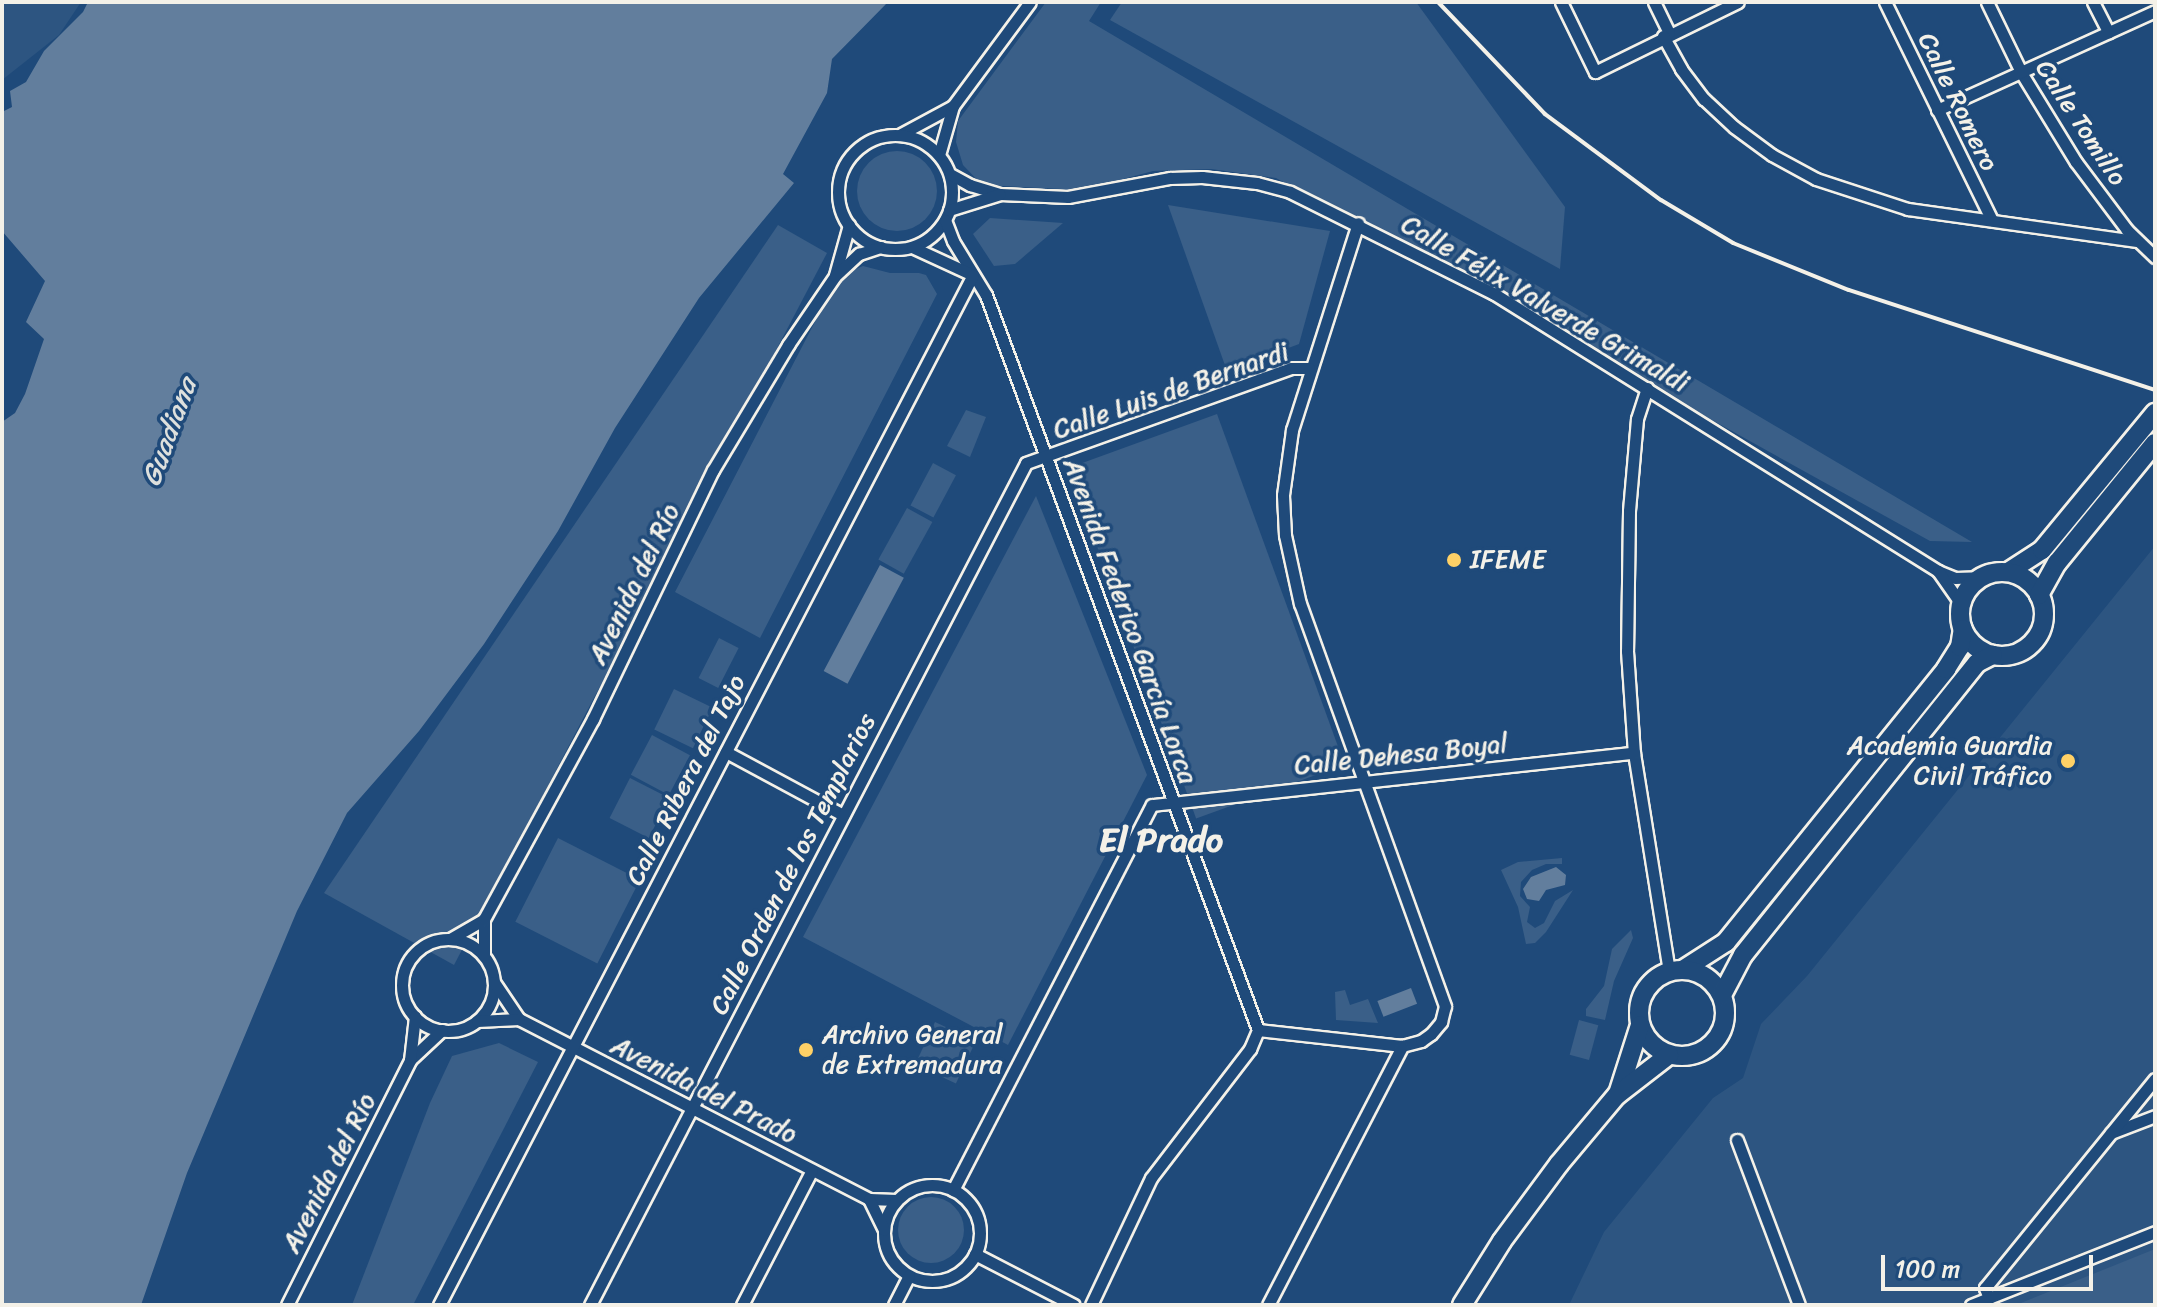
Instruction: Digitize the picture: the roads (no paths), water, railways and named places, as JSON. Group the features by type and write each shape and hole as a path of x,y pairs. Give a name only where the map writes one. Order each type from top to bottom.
{"main road":[{"path":"1617,1095 1640,1025 1639,1009 1643,994 1654,980 1726,942 1946,669 1960,647 1963,629 1961,604 1972,584 1980,577 2008,572 2042,550 2152,417"},
{"path":"2039,595 2057,563 2155,443"},
{"path":"1722,995 1743,955 1977,663 1993,655 2014,654 2036,639 2044,621 2039,595 2027,580 2008,572"},
{"path":"1963,629 1973,645 1993,655"},
{"path":"1640,1025 1656,1048 1669,1055 1686,1057 1702,1052 1717,1040 1726,1011 1722,995 1714,983 1701,974 1677,970"},
{"path":"1462,1305 1540,1190 1617,1095 1669,1055"}],"street":[{"path":"939,155 953,106 1030,2"},
{"path":"1561,2 1595,72 1738,2"},
{"path":"1654,2 1681,69 1704,99 1734,127 1783,161 1816,179 1869,198 1921,211 2137,241"},
{"name":"Calle Romero","path":"1885,2 1992,220"},
{"name":"Calle Tomillo","path":"1987,2 2022,74 2076,162 2137,241 2155,257"},
{"path":"2093,2 2108,32"},
{"path":"1937,110 2155,11"},
{"path":"900,134 953,106"},
{"path":"912,247 925,241 947,215 952,192 950,174 928,144 900,134 882,135 865,143 851,155 841,171 838,190 840,208 849,225 858,235 881,247 912,247 973,275"},
{"name":"Calle Félix Valverde Grimaldi","path":"950,174 970,185 1000,194 1068,197 1170,178 1230,179 1290,192 1358,223 1493,293 1938,571 1955,578 1980,577"},
{"name":"Calle Félix Valverde Grimaldi","path":"947,215 1000,194"},
{"name":"Avenida Federico García Lorca","path":"947,215 973,275 986,295 1258,1030"},
{"path":"1091,1305 1151,1178 1250,1049 1258,1030 1402,1046 1421,1041 1431,1034 1441,1022 1445,1006 1300,604 1285,535 1283,495 1287,462 1309,368 1358,223"},
{"name":"Avenida del Río","path":"835,276 849,225"},
{"name":"Avenida del Río","path":"484,955 484,919 593,719 713,470 788,345 835,276 859,254 881,247"},
{"name":"Calle Ribera del Tajo","path":"439,1305 973,275"},
{"name":"Calle Luis de Bernardi","path":"1047,457 1291,368 1309,368"},
{"path":"1647,388 1637,419 1628,525 1627,651 1634,753 1677,970"},
{"name":"Calle Orden de los Templarios","path":"590,1305 1026,463 1047,457"},
{"name":"Calle Félix Valverde Grimaldi","path":"1938,571 1961,604"},
{"path":"726,752 843,815"},
{"name":"Calle Dehesa Boyal","path":"1174,802 1634,753"},
{"path":"953,1190 1152,805 1174,802"},
{"path":"450,939 473,945 484,955 494,982 493,997 477,1021 464,1029 442,1030 415,1016 403,996 406,965 429,942 450,939 484,919"},
{"name":"Avenida del Prado","path":"494,982 519,1019 869,1199 896,1200"},
{"name":"Avenida del Río","path":"287,1305 410,1060 415,1016"},
{"path":"477,1021 519,1019"},
{"name":"Avenida del Río","path":"410,1060 442,1030"},
{"path":"1268,1305 1402,1046"},
{"path":"1989,1298 1985,1288 2155,1079"},
{"path":"2108,1134 2155,1116"},
{"path":"1737,1140 1799,1305"},
{"path":"742,1305 812,1170"},
{"path":"869,1199 884,1230 890,1257 909,1276 939,1281 966,1267 975,1254 979,1240 977,1217 965,1198 953,1190 923,1185 896,1200 887,1214 884,1230"},
{"path":"1971,1305 2155,1232"},
{"path":"975,1254 1074,1305"},
{"path":"894,1305 909,1276"}],"water":[{"name":"Guadiana","path":"88,2 888,2 832,59 827,93 783,174 794,183 699,298 615,428 558,531 484,644 419,731 347,813 297,911 187,1173 141,1305 2,1305 2,422 15,413 25,394 44,339 26,322 45,281 2,231 2,112 12,107 10,91 26,82 44,51 83,12"},
{"path":"880,565 904,578 848,684 824,671"},
{"path":"1556,867 1566,875 1565,885 1546,890 1539,901 1527,899 1523,889 1531,877"},
{"path":"1411,988 1417,1004 1383,1017 1377,1001"}],"railway":[{"path":"1438,2 1545,114 1661,200 1733,243 1849,290 2155,390"}],"place":[{"name":"IFEME","path":"1454,560"},
{"name":"Academia Guardia Civil Tráfico","path":"2068,761"},
{"name":"Archivo General de Extremadura","path":"806,1050"}],"district":[{"name":"El Prado","path":"1161,841"}]}
